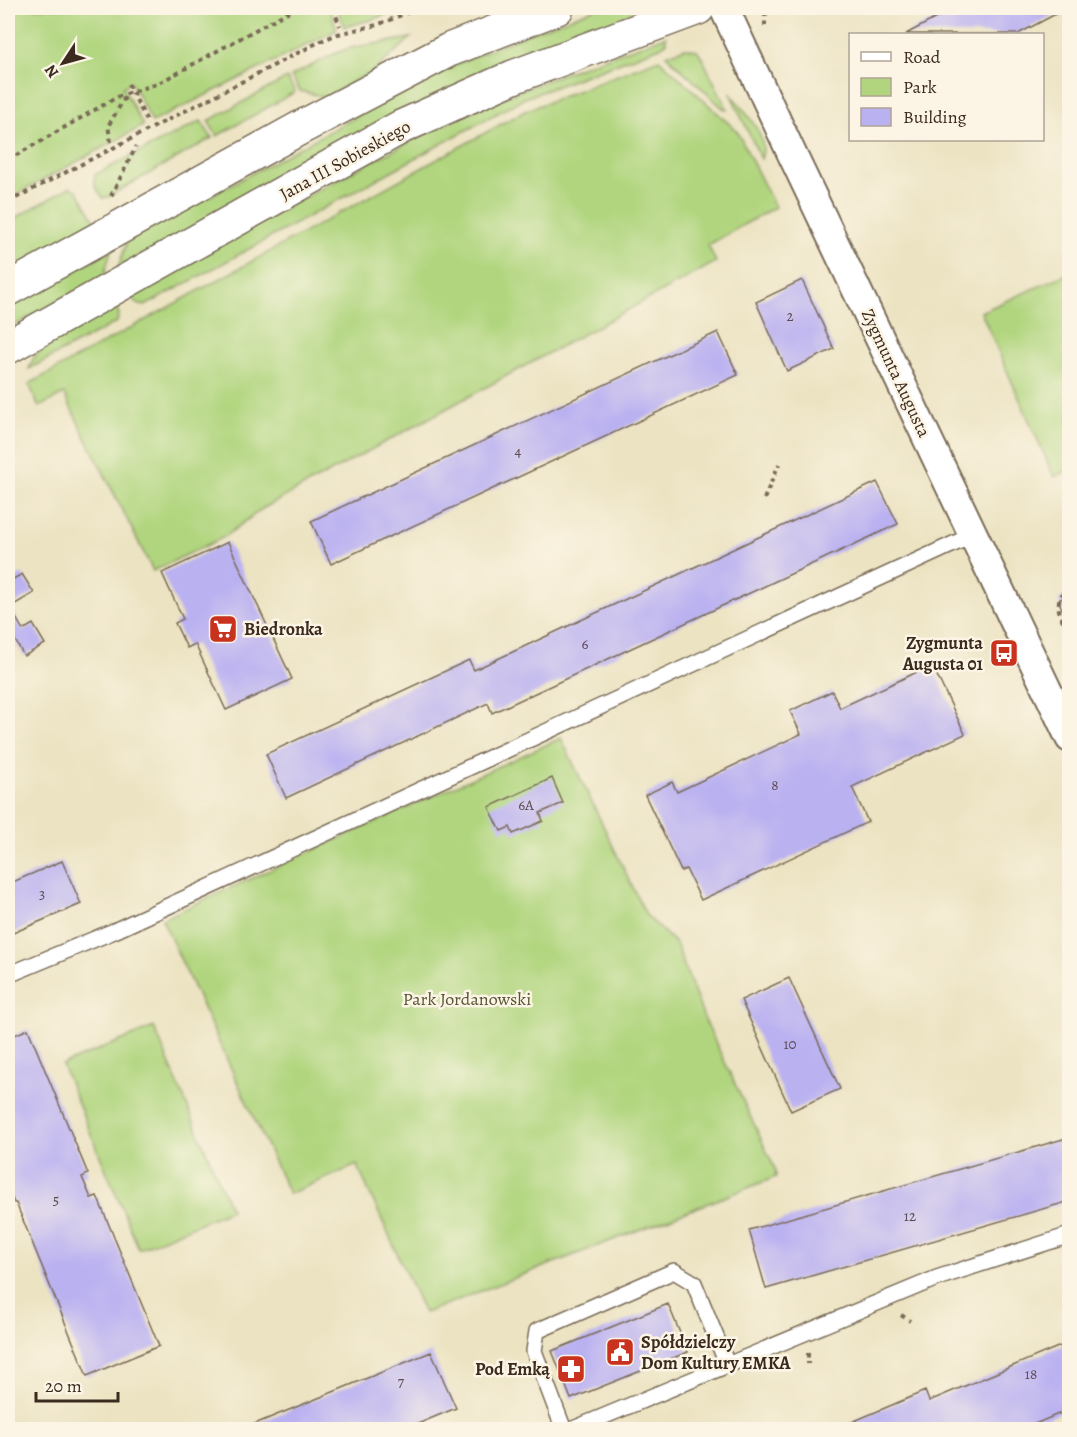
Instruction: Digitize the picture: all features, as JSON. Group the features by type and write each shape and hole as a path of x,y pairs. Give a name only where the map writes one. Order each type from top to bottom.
{"street":[{"path":"8,289 300,128 439,55 557,8"},
{"name":"Jana III Sobieskiego","path":"8,347 401,127 513,77 698,8"},
{"name":"Zygmunta Augusta","path":"724,8 1070,738"}],"lane":[{"path":"8,975 114,931 972,535"},
{"path":"571,1430 938,1278 1070,1235"},
{"path":"564,1430 534,1351 537,1331 674,1271 694,1283 728,1364"}],"path":[{"path":"8,159 129,93 159,83 295,8"},
{"path":"333,8 340,26"},
{"path":"8,202 323,40 377,25 419,8"},
{"path":"767,34 764,21 769,8"},
{"path":"128,84 129,93 148,123"},
{"path":"111,142 108,126 129,93"},
{"path":"109,200 136,147"},
{"path":"764,500 779,464"},
{"path":"1070,585 1058,598 1057,605 1070,636"}],"green space":[{"path":"8,8 330,8 337,30 152,122 131,82 123,87 143,126 8,199"},
{"path":"337,8 403,8 344,27"},
{"path":"597,8 655,8 537,50 118,268 127,241 439,72 524,35"},
{"path":"666,36 666,43 660,47 525,98 145,306 137,304 130,296 326,186 446,124 527,88"},
{"path":"411,38 374,71 325,97 300,91 291,76 350,48"},
{"path":"685,48 697,50 700,54 728,110 723,108 666,55"},
{"path":"659,59 737,131 775,207 708,245 716,262 262,509 224,537 153,571 64,394 39,407 29,384 525,111"},
{"path":"287,78 295,92 217,136 208,121"},
{"path":"730,93 759,133 763,151 761,159"},
{"path":"201,121 212,138 103,198 95,183 96,174"},
{"path":"70,187 77,190 97,224 8,273 8,222"},
{"path":"111,250 104,276 8,329 8,307"},
{"path":"1069,273 1069,470 1054,477 981,312"},
{"path":"116,304 119,315 117,322 29,369 42,348 53,339"},
{"name":"Park Jordanowski","path":"561,738 646,915 676,944 704,1018 775,1169 776,1177 424,1313 357,1165 289,1194 162,919"},
{"path":"154,1027 231,1210 139,1249 62,1065"}],"building":[{"path":"955,8 1067,8 1020,33 908,33"},
{"path":"802,280 834,349 787,371 756,302"},
{"path":"718,332 738,375 331,564 311,521"},
{"path":"877,482 898,524 492,713 488,703 286,798 266,754 469,660 474,670"},
{"name":"Biedronka","path":"228,542 292,679 226,710 195,644 187,648 175,623 183,619 162,573"},
{"path":"22,574 34,593 10,607 23,630 33,624 45,644 24,656 11,633 8,635 8,582"},
{"path":"1070,595 1070,626 1058,600"},
{"path":"932,665 965,734 852,787 868,822 701,900 686,869 681,871 645,795 672,782 677,792 801,734 790,711 832,691 840,708"},
{"path":"552,778 563,803 540,813 543,821 513,834 510,827 501,831 489,807"},
{"path":"62,861 81,904 8,935 8,884"},
{"path":"789,978 840,1089 791,1111 741,1000"},
{"path":"28,1029 88,1174 82,1177 91,1198 97,1196 159,1346 87,1376 8,1187 8,1038"},
{"path":"1070,1137 1070,1201 766,1289 749,1230"},
{"name":"Spółdzielczy Dom Kultury EMKA","path":"668,1304 688,1352 571,1399 552,1351"},
{"path":"1070,1342 1070,1409 1021,1430 833,1430 925,1391 929,1401"},
{"path":"431,1352 456,1408 403,1430 240,1430"}],"place":[{"name":"Biedronka","path":"223,629"},
{"name":"Zygmunta Augusta 01","path":"1004,653"},
{"name":"Spółdzielczy Dom Kultury EMKA","path":"620,1352"},
{"name":"Pod Emką","path":"571,1369"}]}
